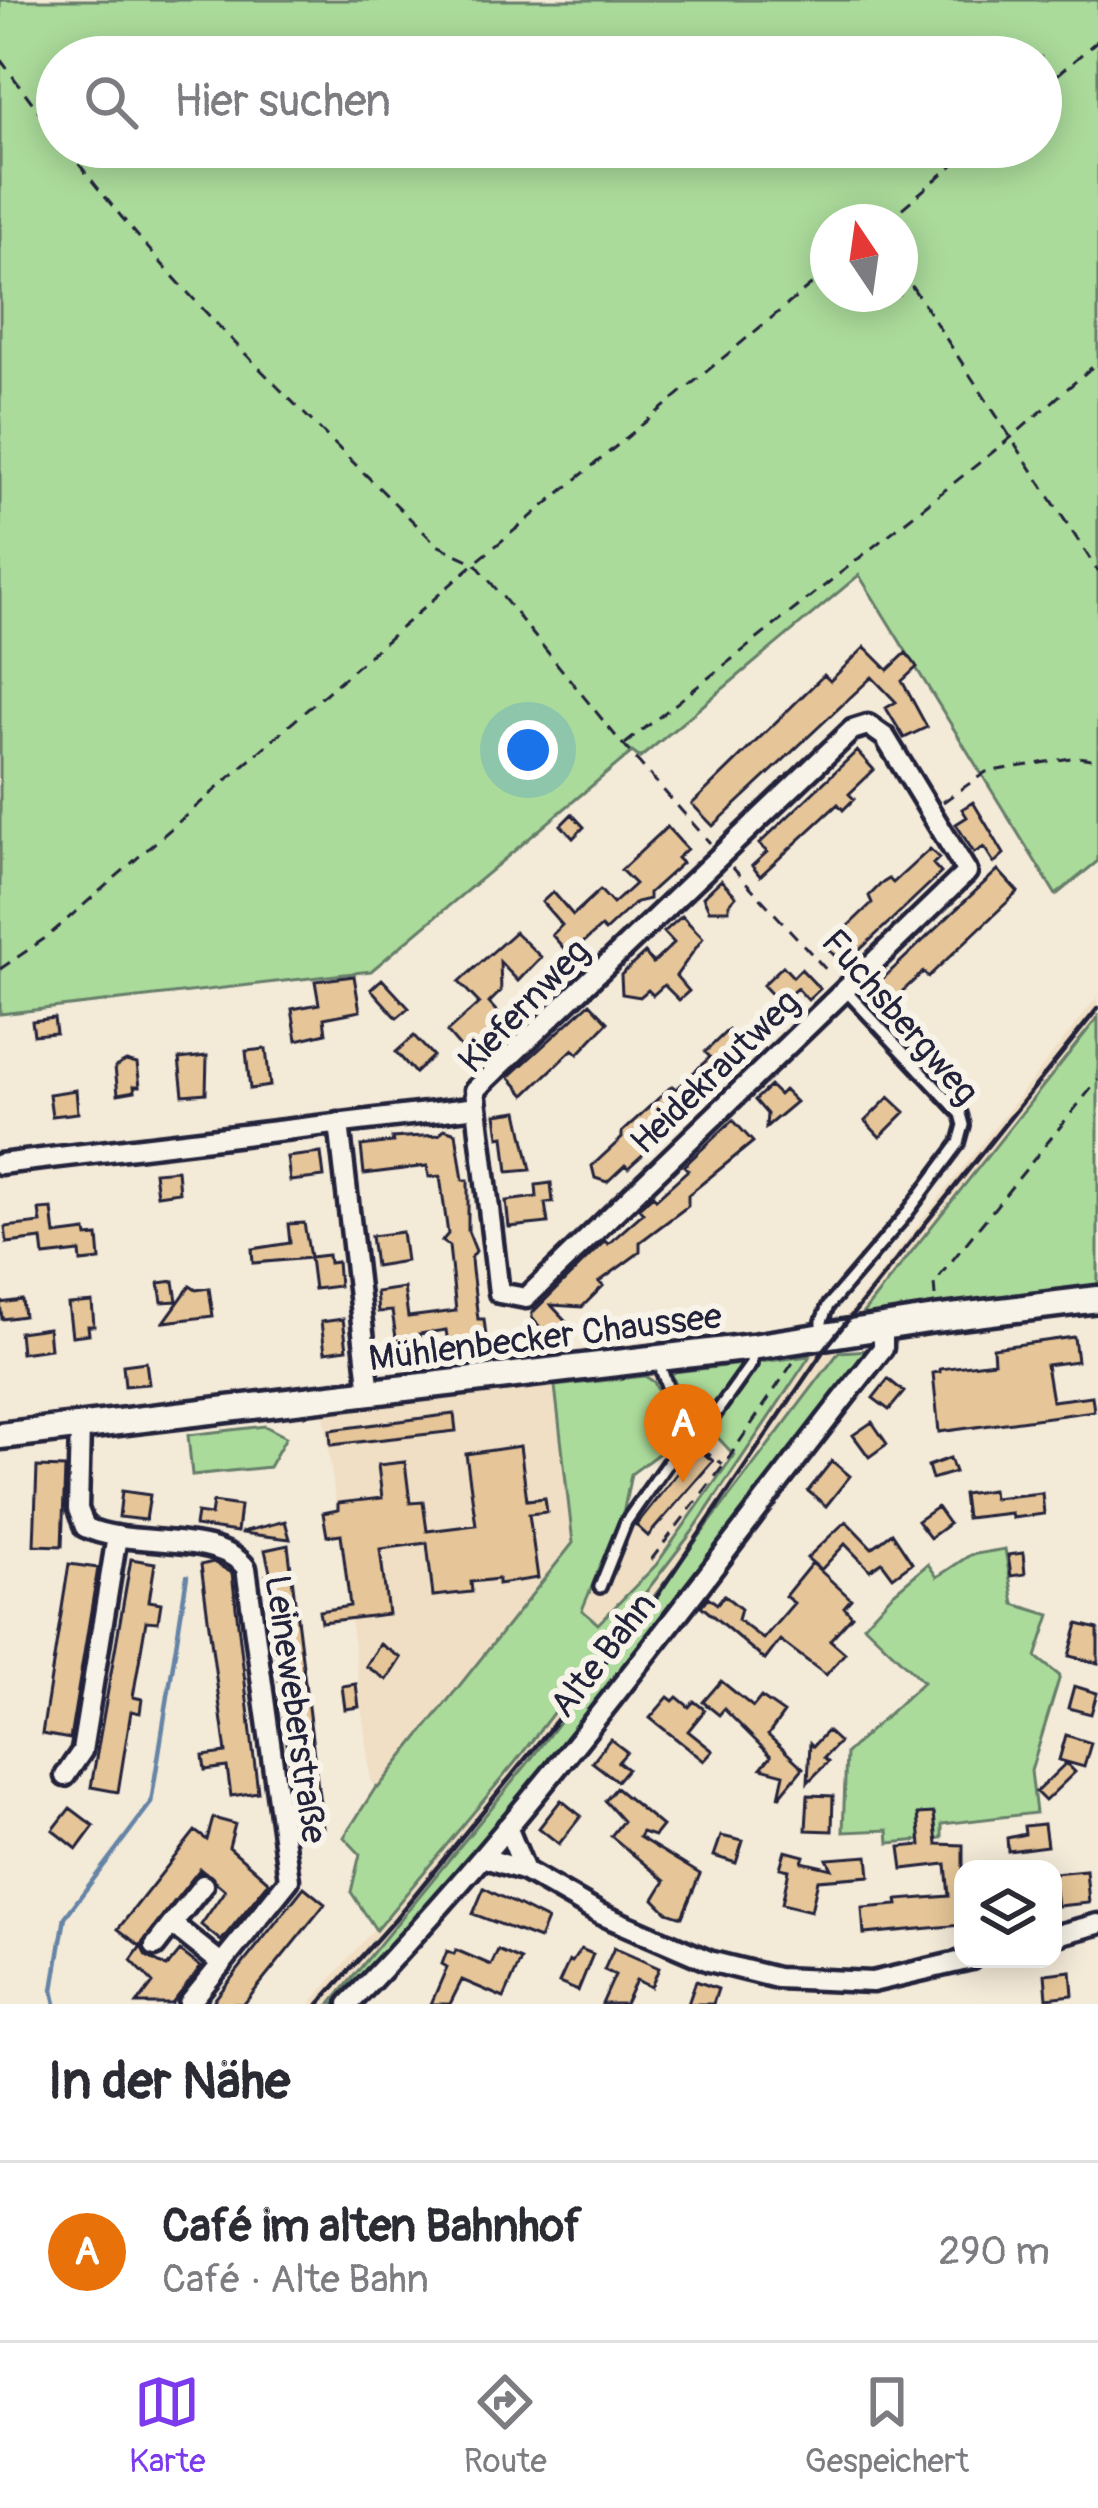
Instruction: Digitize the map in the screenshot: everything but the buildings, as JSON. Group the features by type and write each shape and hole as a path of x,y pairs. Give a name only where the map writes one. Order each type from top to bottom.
{"main road":[{"name":"Mühlenbecker Chaussee","path":"0,1436 752,1348 1098,1299"}],"street":[{"name":"Kiefernweg","path":"0,1164 477,1107 475,1090 852,730 868,725 885,737 931,812"},
{"name":"Heidekrautweg","path":"477,1107 499,1293 526,1298 968,872 931,812"},
{"path":"339,1123 370,1393"},
{"name":"Alte Bahn","path":"349,2004 507,1827 883,1348 883,1329"},
{"path":"65,1776 82,1751 116,1536 86,1527 78,1509 80,1426"},
{"name":"Leineweberstraße","path":"116,1536 229,1551 247,1568 289,1880 189,2004"},
{"path":"507,1827 524,1871"},
{"path":"482,1857 524,1871 600,1914 709,1961 777,1978 872,1982 954,1963"},
{"path":"155,1946 203,1885"},
{"path":"172,1924 222,1964"},
{"path":"1062,1934 1098,1924"}],"lane":[{"name":"Fuchsbergweg","path":"822,1338 828,1306 959,1144 964,1125 961,1114 845,990"},
{"path":"600,1587 626,1522 685,1438 701,1434 751,1364 752,1348"},
{"path":"658,1358 685,1438"}],"path":[{"path":"1062,71 1098,40"},
{"path":"0,59 36,108"},
{"path":"82,168 238,346 436,545 475,563"},
{"path":"907,204 949,168"},
{"path":"0,969 47,937 475,563 810,286"},
{"path":"918,295 1098,571"},
{"path":"623,745 1013,436 1098,362"},
{"name":"Fuchsbergweg","path":"475,563 623,745 845,990"},
{"path":"931,812 986,772 1077,757 1098,760"},
{"path":"935,1319 934,1282 1098,1079"},
{"path":"651,1559 724,1465 793,1365 795,1353"},
{"path":"685,1438 724,1465"}],"shaded area":[{"path":"1098,996 1098,1017 851,1328 839,1352 527,1764 331,2004 310,2004 517,1760 598,1624 573,1602 608,1550 624,1509 678,1439 655,1382 645,1376 811,1356"},
{"path":"555,1386 573,1543 378,1789 371,1782 324,1413"}],"green space":[{"path":"0,0 1098,0 1098,861 1056,895 859,575 640,758 632,752 371,971 0,1014"},
{"path":"1098,1017 1098,1289 851,1328"},
{"path":"870,1350 816,1415 714,1562 490,1843 341,2004 331,2004 527,1764 839,1352"},
{"path":"810,1356 692,1532 517,1760 376,1930 351,1892 360,1854 344,1837 376,1787 573,1543 555,1386 645,1376 654,1382 678,1439 631,1474 624,1509 582,1610 598,1624 656,1565 734,1455 694,1412 685,1390 680,1392 670,1380 674,1372"},
{"path":"265,1426 286,1437 269,1467 192,1475 188,1435"},
{"path":"1005,1549 1014,1604 1050,1615 1036,1657 1060,1676 1031,1771 1036,1813 942,1824 942,1838 889,1843 888,1830 843,1832 846,1753 923,1682 864,1625 928,1564 937,1577 970,1555"}],"waterway":[{"path":"56,2004 53,1990 65,1917 151,1803 187,1576"}],"railway":[{"path":"319,2004 395,1919 653,1602 824,1350 1098,1008"}],"place":[{"name":"Café im alten Bahnhof","path":"683,1483"}]}
